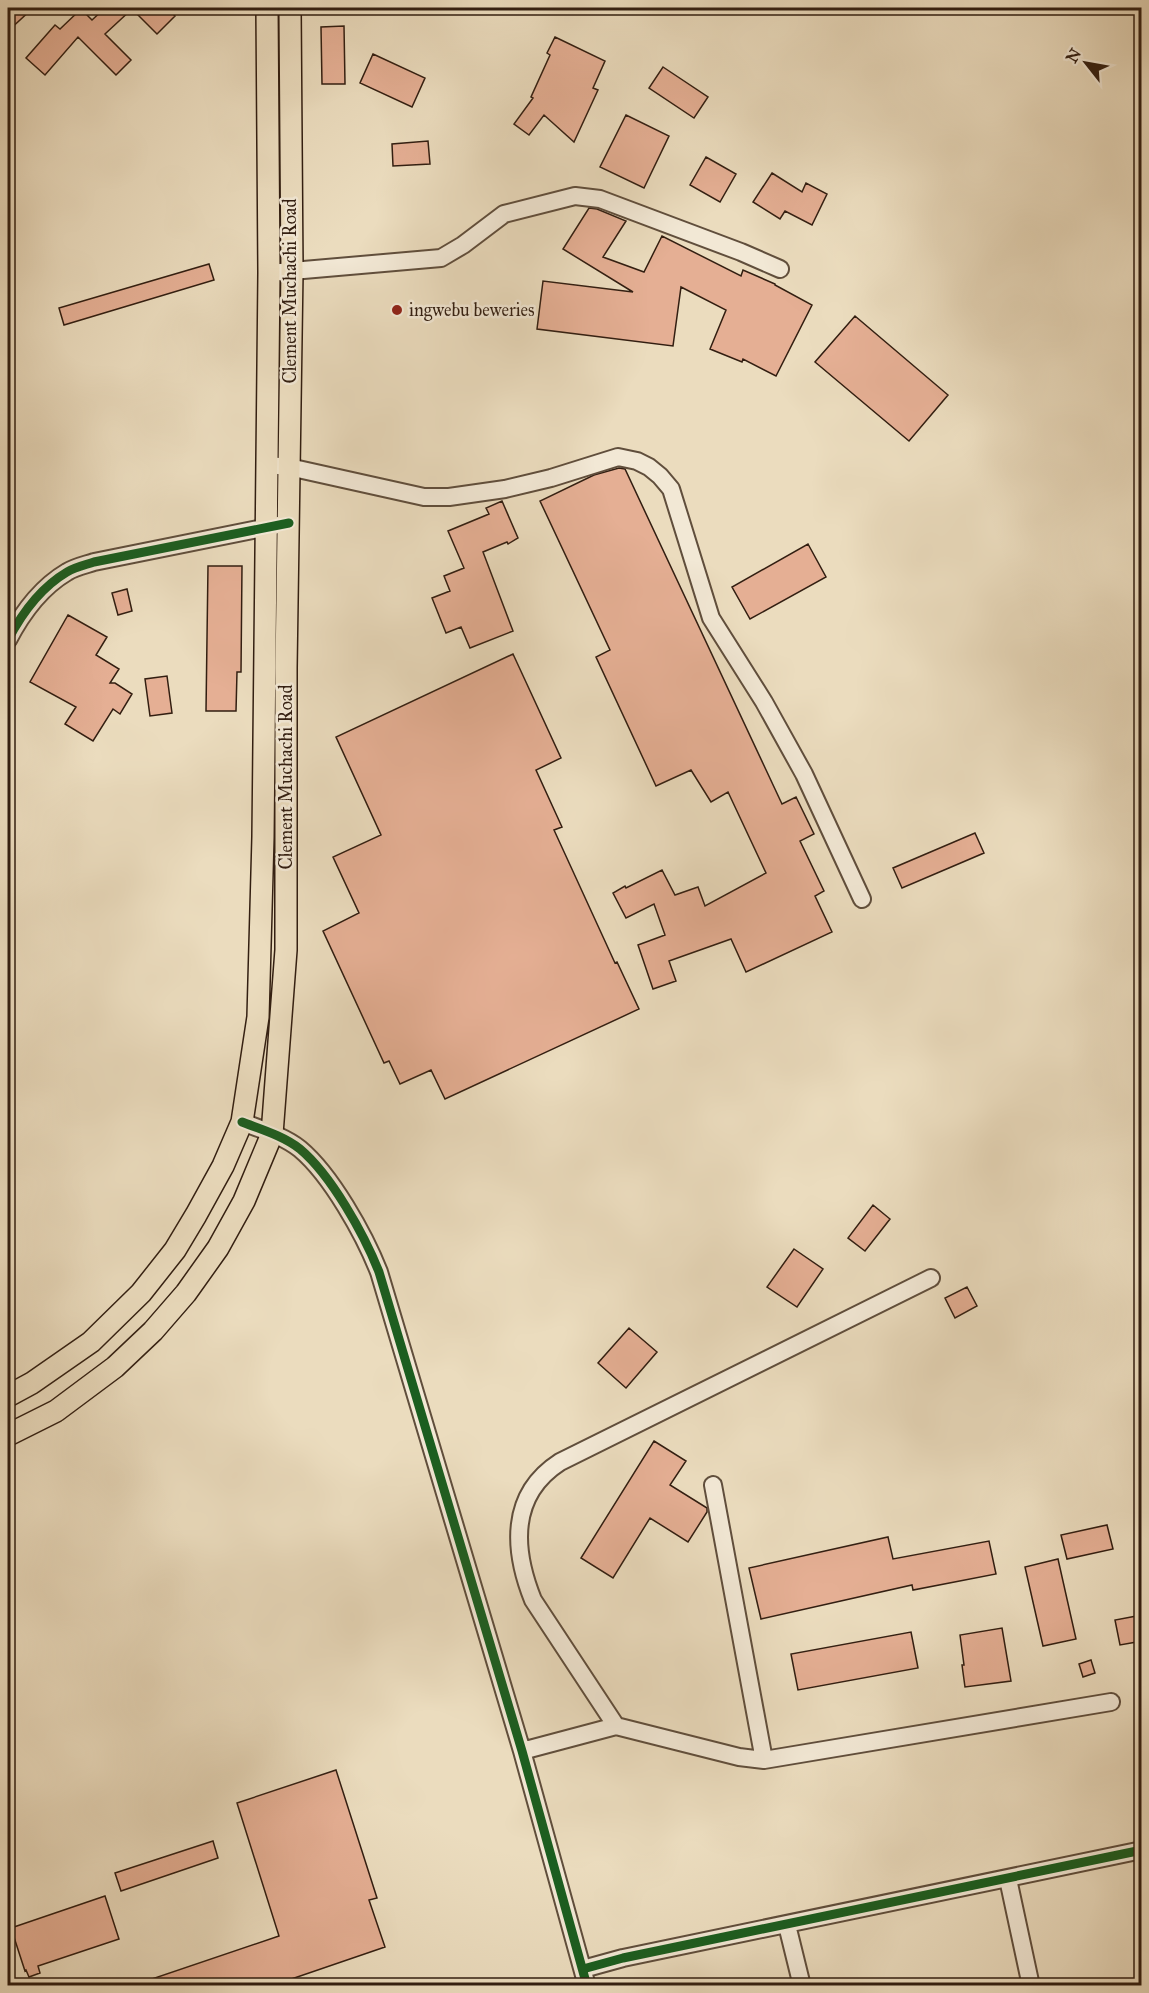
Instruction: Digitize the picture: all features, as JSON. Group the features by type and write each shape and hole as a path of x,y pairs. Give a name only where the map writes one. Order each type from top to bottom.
{"main road":[{"name":"Clement Muchachi Road","path":"8,1396 32,1383 91,1342 141,1293 175,1250 196,1215 223,1166 242,1122 258,1017 262,848 268,465 267,8"},
{"name":"Clement Muchachi Road","path":"8,1435 56,1411 115,1367 153,1331 186,1293 218,1248 244,1201 272,1134 286,950 286,691 292,271 290,8"}],"street":[{"path":"269,273 441,258 463,245 504,214 575,196 600,199 780,268"},
{"path":"268,465 289,467 424,497 449,497 505,489 551,478 618,457 637,461 649,467 671,489 711,618 764,702 804,774 862,899"},
{"path":"8,640 27,608 45,589 68,571 94,562 289,523"},
{"path":"242,1122 299,1148 323,1175 367,1241 379,1272 522,1751 585,1977 623,1958 1008,1880 1142,1850"},
{"path":"616,1726 533,1600 524,1577 519,1556 520,1517 536,1485 547,1471 560,1462 931,1278"},
{"path":"713,1485 764,1760"},
{"path":"522,1751 616,1726 739,1757 764,1760 1111,1702"},
{"path":"1008,1880 1031,1986"},
{"path":"787,1925 802,1986"}],"building":[{"path":"8,8 33,8 8,31"},
{"path":"105,8 167,8 175,16 157,34 132,9 105,34 131,60 116,75 78,37 45,75 26,58 55,25 60,29 81,9 92,20"},
{"path":"344,26 345,84 322,84 321,27"},
{"path":"555,37 605,61 593,88 598,90 574,142 544,115 529,135 514,124 533,98 531,97 550,55 547,53"},
{"path":"373,54 425,78 412,107 360,83"},
{"path":"663,67 708,97 694,118 649,88"},
{"path":"626,115 669,136 644,188 600,167"},
{"path":"428,141 430,164 393,166 392,144"},
{"path":"706,157 736,174 720,202 690,185"},
{"path":"772,173 802,192 806,183 827,194 812,225 785,211 780,219 753,202"},
{"path":"589,208 626,221 603,257 644,272 662,236 741,276 743,270 775,284 812,305 776,376 743,359 742,362 710,349 726,310 681,287 673,346 537,329 543,281 633,292 563,249"},
{"path":"209,264 214,280 64,325 59,308"},
{"path":"855,316 948,395 909,441 815,362"},
{"path":"619,468 625,469 782,804 796,797 814,834 800,841 824,891 815,896 832,932 746,972 731,939 669,961 676,981 653,989 638,945 665,935 654,904 626,918 613,893 662,870 675,895 698,887 705,906 766,873 728,792 711,802 691,770 656,786 596,657 610,650 540,501 594,475"},
{"path":"502,501 518,538 508,544 507,542 483,552 513,631 470,648 461,627 446,633 432,598 450,591 444,576 464,568 448,531 489,514 486,508"},
{"path":"808,544 826,577 750,619 732,587"},
{"path":"208,566 242,566 241,672 237,672 236,711 206,711"},
{"path":"127,589 132,611 118,615 112,593"},
{"path":"68,615 107,637 96,655 119,669 110,683 115,683 132,694 120,714 113,709 93,741 65,724 76,707 30,682"},
{"path":"513,654 561,758 536,770 562,827 554,830 615,963 617,962 639,1009 445,1099 431,1070 400,1084 389,1061 384,1063 323,931 359,913 333,857 381,835 336,737"},
{"path":"167,676 172,713 150,716 145,679"},
{"path":"975,833 984,853 902,888 893,868"},
{"path":"873,1205 890,1219 865,1251 848,1238"},
{"path":"794,1249 823,1269 797,1307 767,1287"},
{"path":"967,1287 977,1306 955,1318 945,1298"},
{"path":"629,1328 657,1352 626,1388 598,1363"},
{"path":"654,1441 686,1461 670,1485 707,1508 707,1512 688,1542 650,1518 613,1578 581,1558"},
{"path":"1107,1525 1113,1549 1067,1559 1061,1535"},
{"path":"888,1537 893,1559 989,1541 996,1574 913,1590 912,1585 761,1619 749,1568"},
{"path":"1058,1559 1076,1639 1043,1646 1025,1567"},
{"path":"1142,1615 1142,1641 1120,1645 1115,1620"},
{"path":"1002,1628 1011,1681 965,1687 960,1635"},
{"path":"911,1632 918,1668 798,1690 791,1654"},
{"path":"1091,1660 1095,1673 1083,1677 1079,1664"},
{"path":"336,1770 377,1898 369,1900 385,1947 271,1986 140,1986 140,1983 279,1936 237,1803"},
{"path":"213,1841 218,1858 121,1891 115,1873"},
{"path":"105,1896 119,1939 38,1966 40,1973 29,1977 11,1928"}],"cycle path":[{"path":"8,640 19,620 40,593 57,578 73,569 94,562 289,523"},
{"path":"242,1122 287,1140 312,1160 346,1206 379,1272 522,1751 587,1986"},
{"path":"583,1969 623,1958 1142,1850"}],"place":[{"name":"ingwebu beweries","path":"397,310"}]}
